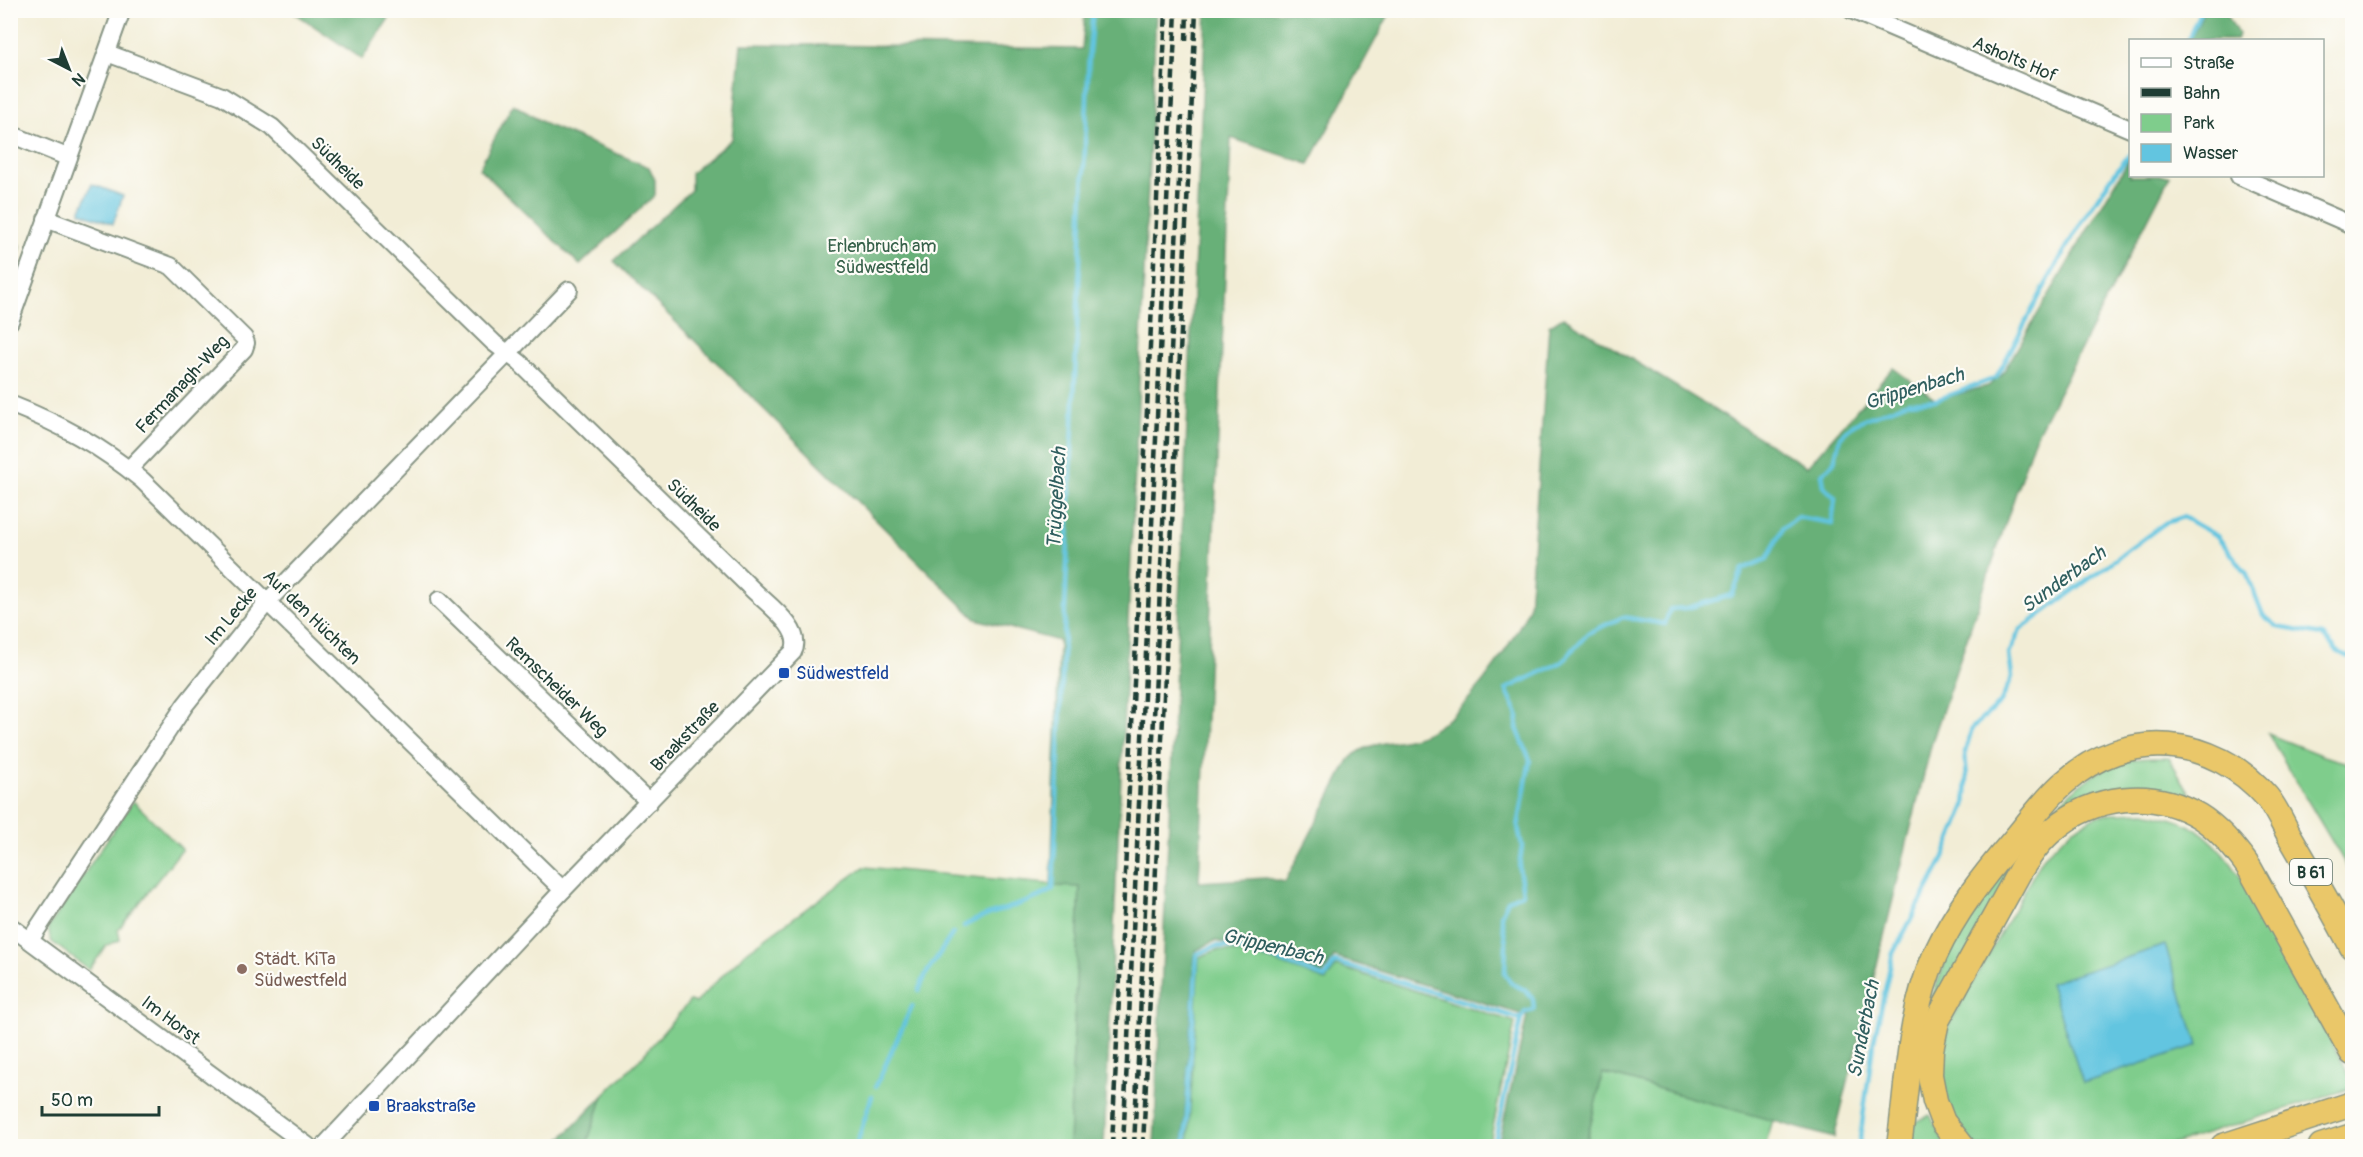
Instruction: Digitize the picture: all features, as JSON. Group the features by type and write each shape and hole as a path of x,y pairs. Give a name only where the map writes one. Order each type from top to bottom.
{"highway":[{"name":"B 61","path":"1899,1146 1908,1059 1919,1005 1935,957 1956,914 1988,871 2065,782 2090,764 2119,750 2161,744 2192,749 2221,761 2240,773 2267,798 2352,947"},
{"path":"1962,1146 1943,1122 1935,1101 1930,1075 1931,1050 1937,1021 2021,869 2037,846 2068,818 2110,801 2131,798 2178,805 2215,828 2233,846 2250,869 2350,1049"},
{"path":"2223,1146 2352,1104"},
{"path":"2321,1146 2352,1136"}],"street":[{"path":"10,321 122,10"},
{"name":"Asholts Hof","path":"1851,10 2129,129"},
{"name":"Südheide","path":"107,53 214,93 250,112 272,127 790,626 796,638"},
{"path":"10,134 68,157"},
{"path":"2241,177 2352,225"},
{"name":"Fermanagh-Weg","path":"46,219 171,266 244,338 246,343 244,349 129,469"},
{"path":"507,353 568,290"},
{"name":"Im Lecke","path":"30,939 185,705 268,601 507,353"},
{"name":"Auf den Hüchten","path":"10,404 66,427 129,469 158,494 563,890"},
{"name":"Remscheider Weg","path":"439,600 649,801"},
{"name":"Braakstraße","path":"324,1146 563,890 793,652 797,646 796,638"},
{"name":"Im Horst","path":"10,926 308,1146"}],"green space":[{"path":"292,11 394,11 362,59"},
{"name":"Erlenbruch am Südwestfeld","path":"1085,11 1156,11 1104,1146 1069,1146 1080,887 1051,886 1059,641 976,619 614,261 691,190 691,173 732,139 741,44 1082,49"},
{"path":"1206,11 1391,11 1309,164 1231,138 1199,882 1266,878 1285,882 1350,758 1366,748 1409,739 1436,728 1468,699 1510,643 1529,608 1549,326 1563,317 1807,467 1893,368 1936,400 1988,386 2001,376 2129,160 2129,177 2169,177 2033,442 1932,742 1834,1138 1603,1073 1585,1146 1498,1146 1527,1016 1334,957 1323,974 1267,952 1215,941 1195,951 1183,1146 1154,1146"},
{"path":"2204,11 2225,11 2238,34 2236,39 2190,39"},
{"path":"513,104 547,125 649,167 655,180 655,195 580,265 479,168"},
{"path":"11,191 17,210 13,233 16,242 21,247 11,275"},
{"path":"2268,734 2323,756 2352,764 2352,875"},
{"path":"2169,758 2192,797 2141,788 2114,789 2065,807 1935,1002 1931,1001 1950,951 1970,914 2011,859 2059,804 2102,770 2125,761"},
{"path":"133,801 182,849 118,930 120,940 107,945 89,970 51,941 48,928"},
{"path":"2146,812 2171,818 2201,832 2219,848 2237,872 2324,1027 2352,1082 2352,1088 2168,1146 1975,1146 1963,1132 1948,1105 1943,1060 1948,1027 2044,856 2074,828 2097,816"},
{"path":"864,867 1080,887 1069,1146 586,1146 603,1096 641,1058 690,1001 695,1003 745,953"},
{"path":"1217,950 1259,957 1326,981 1336,966 1515,1022 1489,1146 1188,1146 1199,957"},
{"path":"1602,1073 1773,1120 1765,1146 1586,1146"},
{"path":"603,1096 586,1146 554,1146"},
{"path":"1930,1115 1946,1146 1909,1146 1915,1122"}],"water":[{"path":"92,184 123,196 113,224 80,212"},
{"path":"2165,945 2198,1045 2083,1083 2050,983"}],"waterway":[{"name":"Trüggelbach","path":"964,926 1053,889 1089,52 1093,10"},
{"name":"Grippenbach","path":"2188,39 2201,10"},
{"name":"Grippenbach","path":"1494,1146 1521,1019 1525,1012 1534,1010 1533,999 1525,990 1511,983 1505,974 1506,943 1501,915 1508,900 1523,893 1519,868 1522,846 1518,827 1530,760 1517,728 1518,715 1506,689 1562,662 1588,633 1623,617 1665,624 1670,609 1687,608 1732,595 1743,569 1767,559 1783,528 1797,517 1832,523 1835,498 1824,486 1822,474 1834,462 1840,437 1855,423 1908,402 1936,400 1996,378 2074,234 2129,155"},
{"name":"Sunderbach","path":"1859,1146 1873,1045 1893,953 1941,864 1965,806 1967,780 1965,752 1972,728 2001,702 2012,677 2009,654 2020,630 2165,523 2183,517 2217,536 2247,574 2263,615 2278,627 2322,635 2337,651 2352,659"},
{"name":"Trüggelbach","path":"919,990 926,974 953,933"},
{"name":"Grippenbach","path":"1185,1146 1197,954 1216,946 1266,956 1325,978 1335,962 1521,1019"},
{"name":"Trüggelbach","path":"876,1086 912,1006"},
{"name":"Trüggelbach","path":"856,1146 872,1096"}],"railway":[{"path":"1112,1146 1166,10"},
{"path":"1123,1146 1176,10"},
{"path":"1186,41 1187,10"},
{"path":"1143,1146 1196,10"},
{"path":"1134,1146 1182,116"}],"place":[{"name":"Südwestfeld","path":"784,673"},
{"name":"Städt. KiTa Südwestfeld","path":"242,969"},
{"name":"Braakstraße","path":"374,1106"}]}
